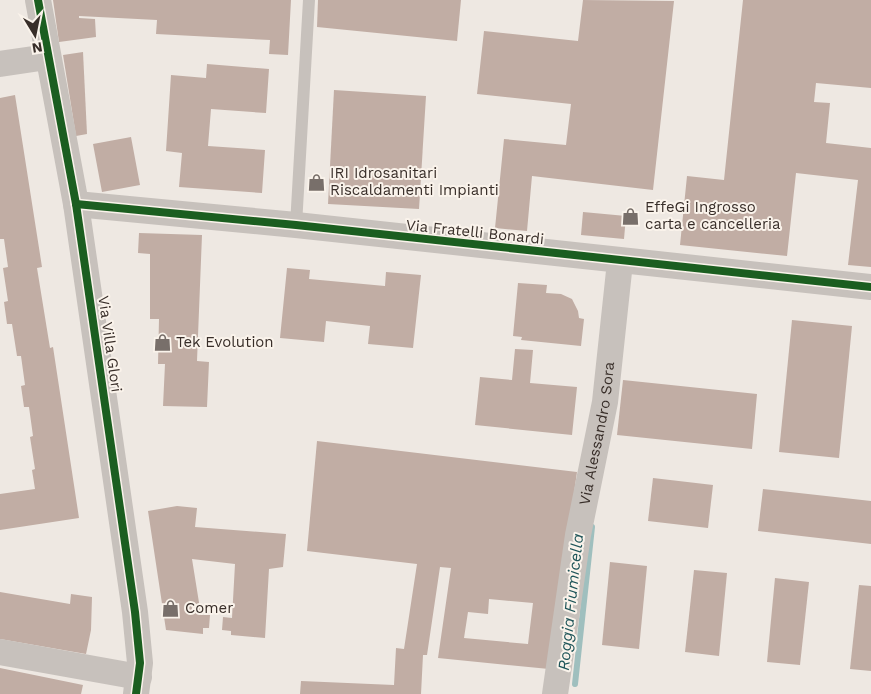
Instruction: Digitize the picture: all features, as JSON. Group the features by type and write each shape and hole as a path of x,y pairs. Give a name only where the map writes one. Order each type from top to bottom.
{"street":[{"name":"Via Villa Glori","path":"38,0 47,57 76,204 138,639 137,686"},
{"path":"0,64 47,57"},
{"name":"Via Fratelli Bonardi","path":"76,204 296,225 620,262 871,287"},
{"name":"Via Alessandro Sora","path":"555,694 578,535 605,402 620,262"},
{"path":"0,652 137,686"}],"lane":[{"path":"296,225 308,0"}],"building":[{"path":"53,0 291,0 288,55 269,54 270,40 156,34 157,20 79,16 79,18 95,19 96,37 59,42"},
{"path":"318,0 461,0 457,41 317,27"},
{"path":"583,0 674,1 653,190 532,176 527,231 495,228 504,139 566,145 571,104 477,94 484,31 578,41"},
{"path":"743,0 871,0 871,88 816,83 814,102 830,103 826,143 871,148 871,267 848,265 858,180 796,173 787,256 680,245 687,176 724,180"},
{"path":"83,52 87,134 76,136 63,55"},
{"path":"207,64 269,69 266,113 211,109 208,146 265,150 262,193 179,187 182,153 166,151 171,75 206,78"},
{"path":"334,90 426,96 419,209 328,204"},
{"path":"15,95 42,267 37,268 50,348 53,347 79,518 0,530 0,494 35,489 32,470 35,469 30,437 33,436 29,407 24,407 21,386 25,385 21,356 17,356 12,324 7,324 4,302 8,301 3,268 8,267 4,239 0,239 0,98"},
{"path":"131,137 140,185 102,192 93,144"},
{"path":"583,212 626,216 624,239 581,235"},
{"path":"139,233 202,235 197,361 209,362 207,407 163,406 165,364 158,364 159,319 150,319 150,254 138,253"},
{"path":"287,268 310,270 309,279 385,286 386,272 421,275 413,348 368,344 370,326 326,321 324,342 280,338"},
{"path":"518,283 547,285 546,293 561,294 572,299 579,318 584,319 581,346 521,340 522,337 513,336"},
{"path":"792,320 852,326 839,458 779,452"},
{"path":"515,349 533,350 530,383 577,387 572,435 475,425 480,377 512,380"},
{"path":"623,380 757,394 752,449 617,435"},
{"path":"317,441 577,472 549,669 438,658 451,568 440,567 427,655 423,655 421,694 300,694 301,681 394,685 396,648 404,649 417,564 307,551","holes":["489,599 533,603 528,644 464,638 468,612 488,614"]},
{"path":"653,478 713,485 708,528 648,521"},
{"path":"763,489 871,501 871,544 758,531"},
{"path":"177,506 197,508 195,527 286,534 283,567 269,569 265,638 231,635 231,631 222,630 223,617 232,618 235,564 192,559 201,615 210,615 209,628 203,628 203,634 166,630 148,511"},
{"path":"610,562 647,566 639,649 602,645"},
{"path":"694,570 727,573 719,656 685,652"},
{"path":"775,578 809,582 800,665 767,662"},
{"path":"859,585 871,586 871,671 850,669"},
{"path":"0,592 70,604 71,594 92,597 91,630 86,654 0,639"},
{"path":"0,668 83,685 81,694 0,694"}],"waterway":[{"name":"Roggia Fiumicella","path":"575,684 592,527"}],"cycle path":[{"path":"38,0 76,204 135,612 140,663 136,694"},
{"path":"76,204 296,225 871,287"}],"place":[{"name":"IRI Idrosanitari Riscaldamenti Impianti","path":"316,182"},
{"name":"EffeGi Ingrosso carta e cancelleria","path":"631,216"},
{"name":"Tek Evolution","path":"162,342"},
{"name":"Comer","path":"171,608"}]}
